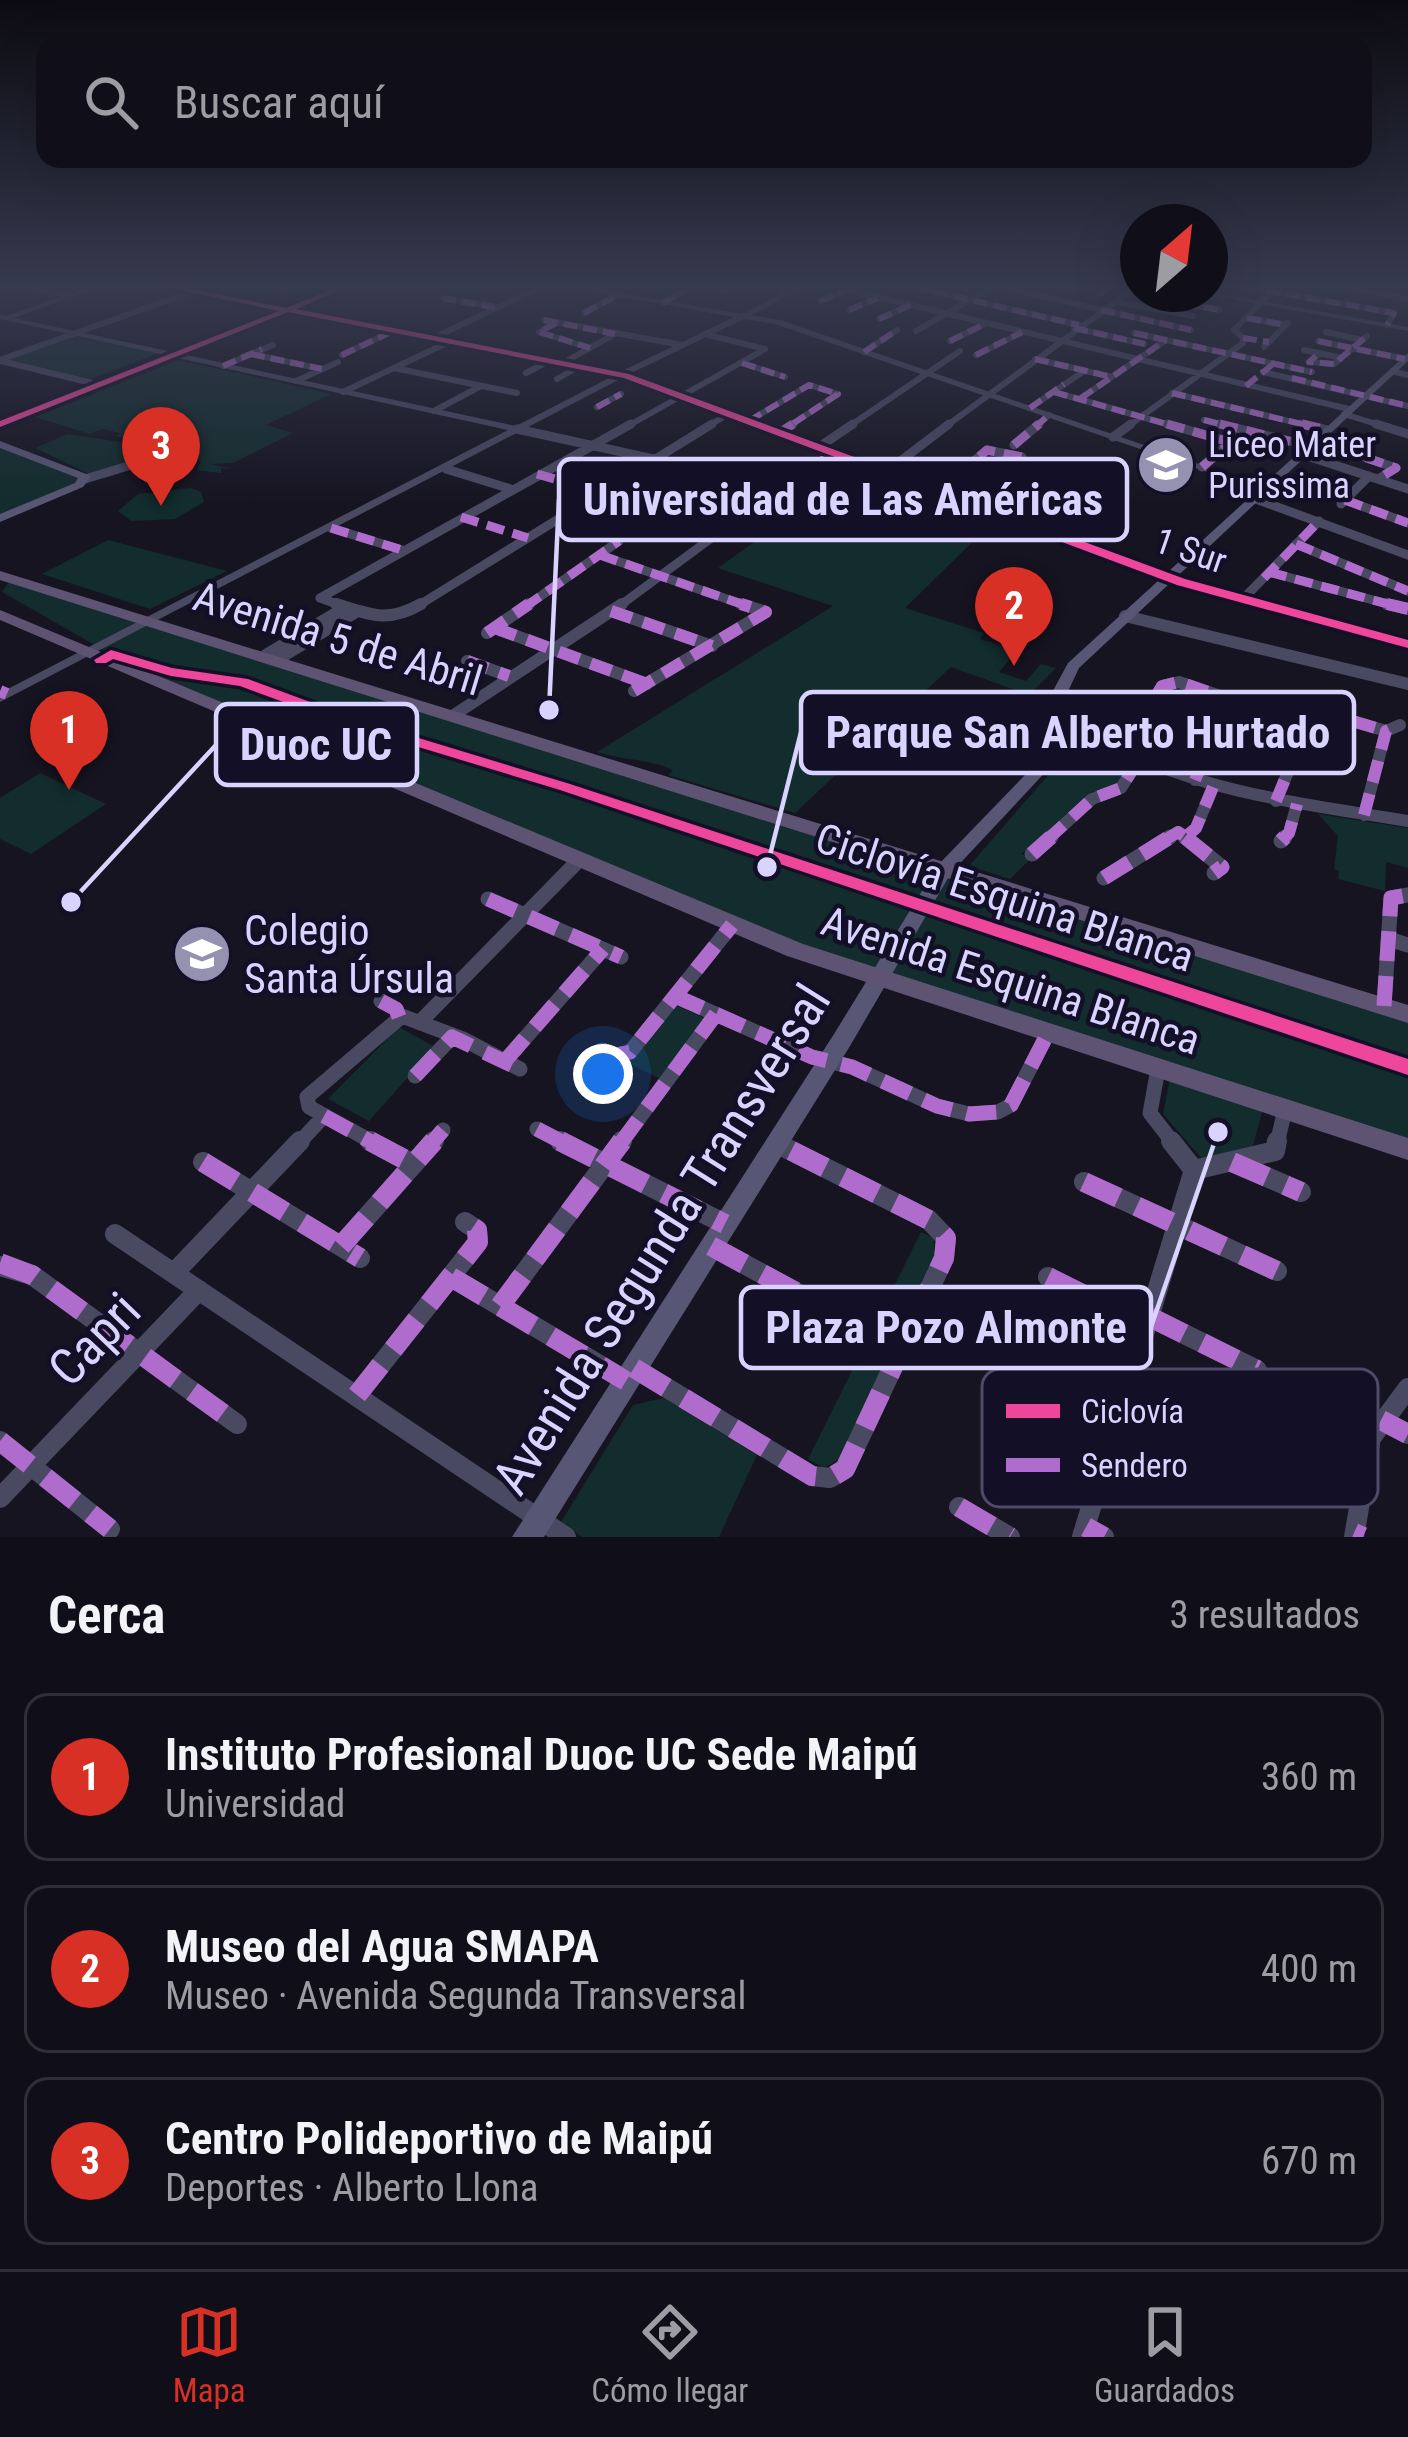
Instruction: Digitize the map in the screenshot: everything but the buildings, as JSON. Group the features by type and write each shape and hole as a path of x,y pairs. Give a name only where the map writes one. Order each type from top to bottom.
{"main road":[{"path":"0,418 162,359"},
{"path":"0,427 164,359"},
{"path":"1046,764 1064,739 1058,692 1072,666 1404,359"},
{"path":"0,444 86,479"},
{"path":"0,518 86,479"},
{"name":"Avenida 5 de Abril","path":"0,575 1408,1014"},
{"name":"Avenida Esquina Blanca","path":"0,615 732,925 876,977 1408,1149"},
{"name":"Avenida Segunda Transversal","path":"534,1527 944,869 1046,764"}],"street":[{"path":"190,359 814,494"},
{"path":"223,366 240,359"},
{"path":"272,359 322,370"},
{"path":"296,382 339,359"},
{"path":"343,392 413,359"},
{"name":"1 Sur","path":"532,359 621,375 1168,577 1408,644"},
{"path":"561,364 571,359"},
{"path":"2,694 654,359"},
{"path":"728,413 400,616 389,620 322,601 324,593 748,359"},
{"path":"883,359 1202,467 1408,555"},
{"path":"819,447 949,359"},
{"path":"886,472 1035,359 1112,377"},
{"path":"1132,359 1347,412 1408,434"},
{"path":"1113,436 1220,359"},
{"path":"1249,359 1316,370 1303,381"},
{"path":"1313,359 1309,362 1331,364 1341,359"},
{"path":"0,360 92,383"},
{"path":"1081,398 1137,360"},
{"path":"526,373 548,362"},
{"path":"742,362 785,377"},
{"path":"1246,386 1273,364"},
{"path":"557,379 578,367"},
{"path":"394,368 518,392"},
{"path":"1030,408 1084,371"},
{"path":"1392,371 1408,374"},
{"path":"1263,372 1408,406"},
{"path":"749,422 816,385 838,394 779,433"},
{"path":"434,411 482,386"},
{"path":"1054,392 1230,442"},
{"path":"1172,393 1327,430"},
{"path":"578,398 600,405 621,394"},
{"path":"1189,432 1222,405"},
{"path":"1014,445 1049,415"},
{"path":"1204,420 1396,469 1374,478 1343,502 1408,523"},
{"path":"1202,467 1245,430"},
{"path":"1308,447 1408,490"},
{"path":"938,491 988,450 1022,457 973,504"},
{"path":"86,479 138,464"},
{"path":"446,469 512,488"},
{"path":"601,493 756,537"},
{"path":"647,683 491,631 662,510"},
{"path":"1243,599 1319,520"},
{"path":"331,528 402,550"},
{"path":"454,715 725,528"},
{"path":"1296,544 1408,591"},
{"path":"600,555 760,607 765,616 634,691"},
{"path":"1269,572 1408,609"},
{"path":"272,657 349,611"},
{"path":"611,611 712,646"},
{"path":"1125,616 1408,684"},
{"path":"467,661 509,676"},
{"path":"1123,752 1157,690 1176,682 1229,699 1246,693"},
{"path":"1195,780 1229,699"},
{"path":"1058,712 1105,745 1213,787 1408,821"},
{"path":"1276,801 1308,718 1319,713 1393,728 1364,814"},
{"name":"Avenida Segunda Transversal","path":"1046,764 1105,745"},
{"path":"1032,854 1092,799 1121,788 1140,758"},
{"path":"1188,835 1196,829 1213,787"},
{"path":"1281,841 1297,804"},
{"path":"1104,878 1175,833 1188,835 1221,862 1214,873"},
{"path":"419,1022 579,860"},
{"path":"1384,1006 1389,939 1400,897"},
{"path":"488,899 621,957"},
{"path":"602,1050 616,1055 630,1052 732,925"},
{"path":"1389,939 1408,944"},
{"path":"399,1017 513,1065 603,949"},
{"path":"675,996 937,1106 989,1114 1016,1100 1048,1033"},
{"path":"381,1001 396,1009 399,1017"},
{"path":"500,1306 716,1014"},
{"path":"399,1017 307,1097 309,1107 413,1164"},
{"path":"415,1076 452,1037"},
{"path":"1158,1069 1150,1113 1194,1170"},
{"path":"1194,1170 1277,1150 1285,1109"},
{"name":"Capri","path":"173,1273 324,1116"},
{"path":"537,1129 605,1164 825,1308"},
{"path":"340,1246 443,1130"},
{"path":"451,1276 812,1476 830,1478 850,1462 944,1258 946,1238 929,1220 776,1143"},
{"path":"203,1162 360,1258"},
{"path":"1232,1162 1301,1192"},
{"path":"1134,1369 1194,1170"},
{"path":"1084,1182 1277,1270"},
{"path":"357,1395 479,1238 477,1230 465,1222"},
{"path":"116,1234 357,1395 534,1527 566,1537"},
{"path":"0,1265 32,1275 237,1424"},
{"path":"1048,1277 1255,1369"},
{"name":"Capri","path":"0,1498 199,1290"},
{"path":"1378,1426 1408,1388"},
{"path":"1381,1420 1408,1434"},
{"path":"0,1441 110,1529"},
{"path":"959,1507 1010,1537"}],"green space":[{"path":"10,359 143,359 88,380 6,360"},
{"path":"178,360 331,394 266,425 293,433 233,463 210,464 233,469 221,468 221,473 197,470 201,461 175,451 177,448 102,429 90,434 35,417"},
{"path":"68,434 132,444 156,455 91,475 35,448"},
{"path":"0,448 79,477 75,484 0,515"},
{"path":"860,465 997,518 905,608 984,633 980,639 1018,650 999,672 1026,681 1041,664 1056,668 1029,695 951,667 795,813 668,775 673,770 663,766 597,752 833,606 718,568"},
{"path":"191,488 201,492 204,502 175,519 131,521 118,511 138,494"},
{"path":"108,540 227,571 150,609 42,574"},
{"path":"9,582 1408,1018 1408,1141 796,943 133,667 2,592"},
{"path":"1104,754 1129,763 1117,787 1092,792 1021,854 1031,858 1010,879 969,866 1049,774 1064,775 1102,761"},
{"path":"40,773 106,804 31,854 0,839 0,798"},
{"path":"1318,814 1408,828 1408,868 1386,862 1385,891 1338,879 1339,871 1334,869 1338,836"},
{"path":"673,1004 706,1019 661,1079 627,1063"},
{"path":"399,1027 435,1047 369,1121 328,1099"},
{"path":"1170,1078 1263,1109 1252,1149 1203,1160 1163,1114"},
{"path":"921,1232 934,1238 934,1255 841,1458 824,1468 808,1459"},
{"path":"664,1398 757,1455 719,1537 582,1537 561,1522 633,1405"}],"marked path":[{"path":"223,366 240,359"},
{"path":"273,359 322,369"},
{"path":"1035,359 1112,377"},
{"path":"1081,398 1139,359"},
{"path":"1251,359 1312,372"},
{"path":"1313,359 1309,362 1334,364 1340,359"},
{"path":"742,363 785,377"},
{"path":"1246,386 1273,364"},
{"path":"1292,378 1408,406"},
{"path":"1030,408 1064,384"},
{"path":"749,421 809,385 838,394 779,433"},
{"path":"1054,392 1230,442"},
{"path":"1172,393 1327,430"},
{"path":"597,407 621,394"},
{"path":"1014,445 1049,415"},
{"path":"1204,420 1309,446"},
{"path":"1202,467 1236,438"},
{"path":"1315,440 1396,468 1378,479"},
{"path":"938,491 987,450 1022,457 973,504"},
{"path":"725,528 833,453"},
{"path":"623,537 718,473"},
{"path":"537,474 601,492"},
{"path":"1345,500 1408,523"},
{"path":"461,517 528,538"},
{"path":"1264,578 1319,521"},
{"path":"331,528 402,550"},
{"path":"487,633 619,541"},
{"path":"1296,544 1408,591"},
{"path":"600,555 766,612 634,691"},
{"path":"1269,572 1408,609"},
{"path":"611,611 712,646"},
{"path":"495,628 647,684"},
{"path":"467,661 509,676"},
{"path":"1123,752 1162,686 1179,682 1229,699"},
{"path":"0,691 7,694"},
{"path":"1195,780 1229,699"},
{"path":"1276,801 1311,716 1329,714 1386,731"},
{"path":"1364,815 1386,731 1395,727"},
{"path":"1032,854 1092,799 1121,788 1140,758"},
{"path":"1188,835 1196,828 1213,787"},
{"path":"1281,841 1289,833 1297,804"},
{"path":"1104,878 1178,832 1219,860 1222,867 1214,873"},
{"path":"1384,1006 1391,898 1408,895"},
{"path":"488,899 621,957"},
{"path":"602,1050 616,1055 630,1052 732,925"},
{"path":"505,1061 603,949"},
{"path":"675,996 812,1057 852,1067 937,1106 969,1114 998,1112 1011,1105 1048,1033"},
{"path":"381,1001 396,1009 399,1017"},
{"path":"500,1306 716,1014"},
{"path":"415,1076 452,1037 520,1069"},
{"path":"324,1116 413,1164"},
{"path":"537,1129 725,1224"},
{"path":"341,1246 443,1130"},
{"path":"634,1368 812,1476 830,1478 845,1469 944,1258 946,1238 929,1220 776,1143"},
{"path":"203,1162 360,1258"},
{"path":"1232,1162 1301,1192"},
{"path":"1084,1182 1277,1271"},
{"path":"357,1395 478,1242 477,1230 465,1222"},
{"path":"711,1246 825,1308"},
{"path":"0,1263 32,1275 237,1424"},
{"path":"451,1277 626,1381"},
{"path":"1048,1277 1147,1326"},
{"path":"1150,1317 1255,1369"},
{"path":"1381,1420 1408,1434"},
{"path":"0,1441 110,1529"},
{"path":"959,1507 1010,1537"},
{"path":"1086,1527 1104,1537"},
{"path":"1354,1533 1363,1537"}],"cycle path":[{"path":"0,424 164,359"},
{"path":"537,359 626,376 1181,582 1408,644"},
{"name":"Ciclovía Esquina Blanca","path":"101,660 111,654 171,672 243,682 351,722 565,787 1408,1067"}],"place":[{"name":"Liceo Mater Purissima","path":"1166,465"},
{"name":"Centro Polideportivo de Maipú","path":"161,506"},
{"name":"Museo del Agua SMAPA","path":"1014,666"},
{"name":"Universidad de Las Américas","path":"549,710"},
{"name":"Instituto Profesional Duoc UC Sede Maipú","path":"69,790"},
{"name":"Parque San Alberto Hurtado","path":"767,867"},
{"name":"Duoc UC","path":"71,902"},
{"name":"Colegio Santa Úrsula","path":"202,954"},
{"name":"Plaza Pozo Almonte","path":"1218,1132"}]}
